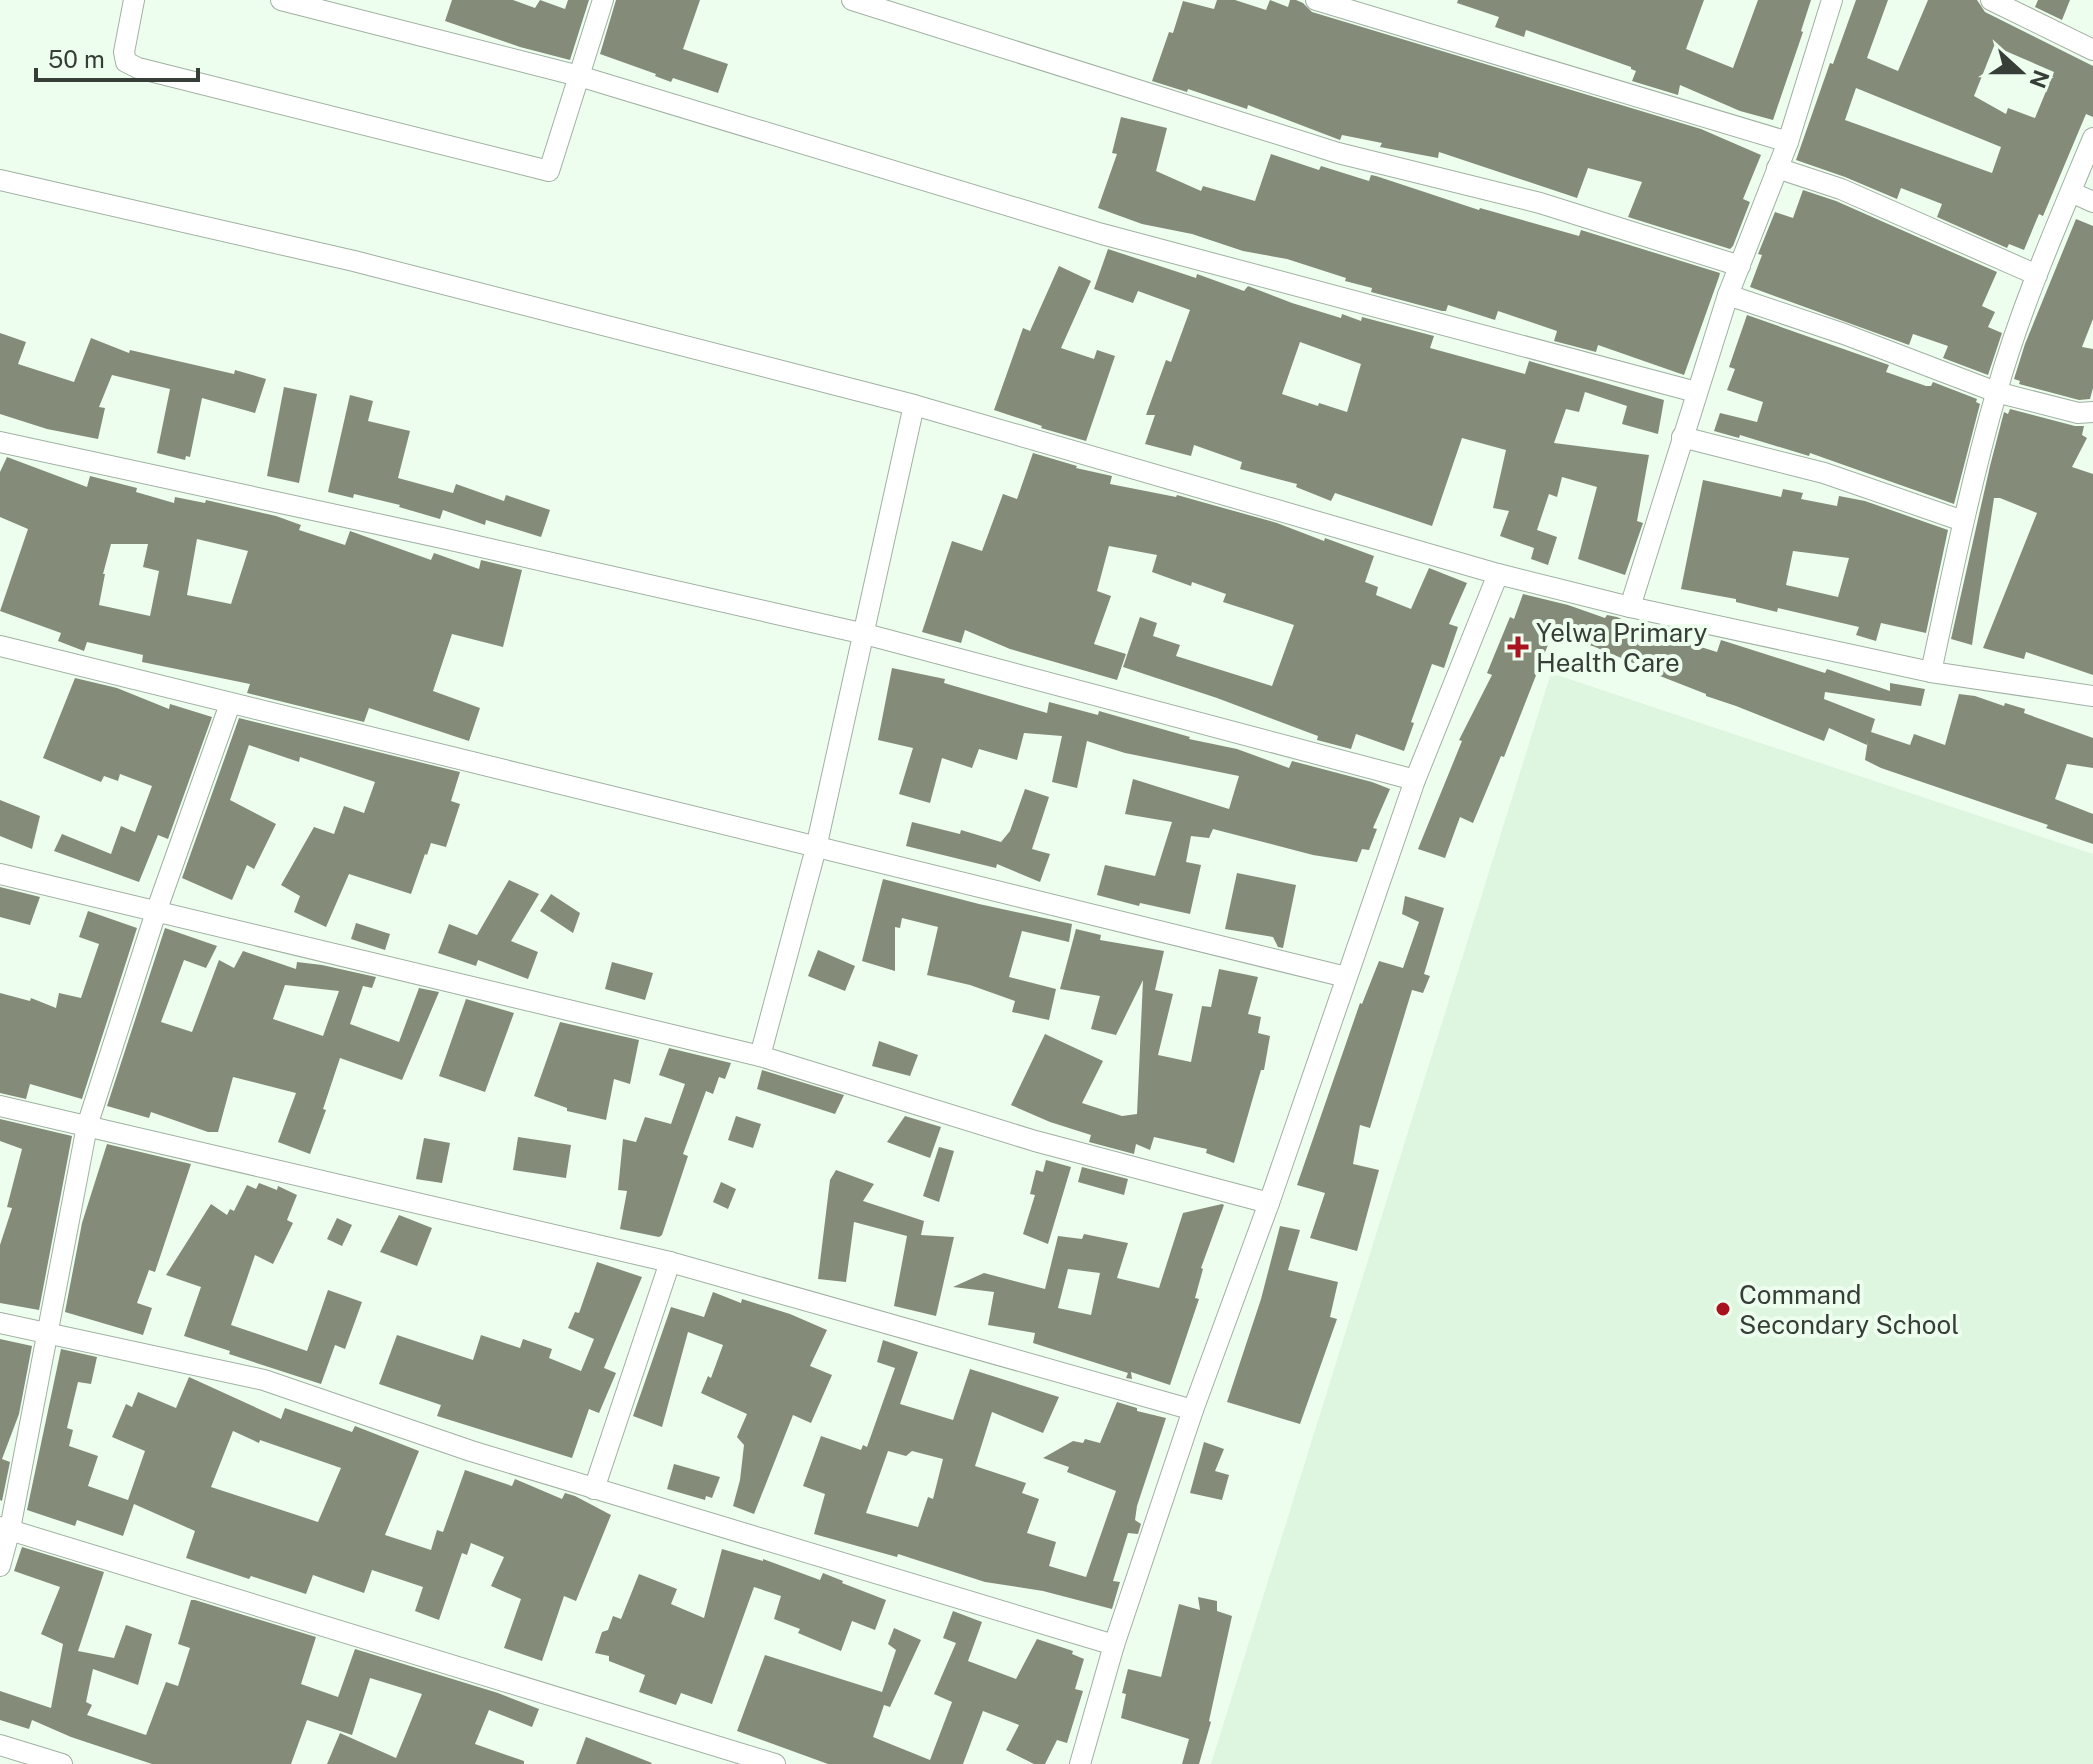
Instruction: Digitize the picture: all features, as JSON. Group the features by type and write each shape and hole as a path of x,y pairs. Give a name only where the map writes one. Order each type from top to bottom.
{"street":[{"path":"134,0 124,52 126,62 138,68 549,171 603,0"},
{"path":"281,0 579,76 1102,234 1696,392"},
{"path":"852,0 1338,153 1540,203 1740,266"},
{"path":"1316,0 1788,142"},
{"path":"1630,607 1728,295 1788,142 1832,0"},
{"path":"1991,0 2093,50"},
{"path":"1931,672 1963,521 1996,392 2037,275 2093,138"},
{"path":"1777,168 1854,195 2037,275"},
{"path":"0,180 354,261 914,405 1498,574 1630,607 1931,672 2093,696"},
{"path":"2071,192 2093,202"},
{"path":"1728,295 1844,334 1996,392 2078,413 2093,412"},
{"path":"760,1056 816,848 914,405"},
{"path":"1682,437 1824,473 1963,521"},
{"path":"0,442 865,634 1415,780"},
{"path":"1080,1764 1114,1645 1193,1410 1269,1203 1415,780 1498,574"},
{"path":"0,646 1346,977"},
{"path":"0,1566 5,1528 87,1126 156,912 230,704"},
{"path":"0,874 760,1056 1035,1141 1269,1203"},
{"path":"0,1106 670,1262 1193,1410"},
{"path":"594,1489 670,1262"},
{"path":"0,1323 264,1380 471,1451 1114,1645"},
{"path":"5,1528 775,1764"},
{"path":"0,1745 62,1764"}],"shaded area":[{"name":"Command Secondary School","path":"1551,673 2093,854 2093,1764 1211,1764"}],"building":[{"path":"452,0 513,0 535,8 540,0 565,9 568,0 589,0 570,60 520,47 445,21"},
{"path":"616,0 700,0 683,49 728,64 718,93 673,78 671,82 600,54"},
{"path":"1217,0 1235,0 1266,10 1270,0 1288,7 1290,0 1296,0 1312,12 1701,129 1761,155 1743,199 1750,202 1733,246 1730,249 1628,217 1642,182 1588,168 1577,198 1439,152 1438,158 1380,147 1382,143 1342,135 1340,140 1248,105 1247,109 1188,89 1187,92 1152,81 1183,1 1214,9"},
{"path":"1458,0 1704,0 1686,49 1733,68 1758,0 1811,0 1773,120 1740,111 1680,85 1678,95 1632,81 1636,71 1631,67 1526,30 1524,37 1495,27 1499,17 1457,3"},
{"path":"1856,0 1888,0 1867,58 1898,71 1928,0 1977,0 1985,12 2093,66 2093,117 2086,114 2043,216 2039,214 2024,250 2009,244 2007,248 1937,217 1942,204 1901,188 1897,199 1796,160 1830,63 1833,64","holes":["1994,46 2054,72 2035,118 2008,108 2006,114 1974,96","1856,88 2001,147 1992,173 1845,120"]},
{"path":"2038,0 2070,0 2062,20 2035,7"},
{"path":"1121,117 1167,128 1156,171 1201,191 1203,186 1255,201 1271,154 1319,170 1321,166 1369,181 1371,175 1376,176 1479,210 1579,236 1581,230 1720,273 1684,375 1598,345 1596,352 1554,341 1557,331 1498,311 1495,320 1448,305 1446,311 1442,311 1371,292 1372,288 1287,259 1243,251 1192,234 1142,224 1098,208 1117,154 1112,153"},
{"path":"1803,190 1836,201 1997,272 1982,306 1995,312 1988,327 2002,333 1988,375 1943,358 1948,346 1913,334 1909,345 1750,287 1762,255 1758,254 1775,212 1793,218"},
{"path":"2076,219 2093,226 2093,319 2082,347 2093,349 2093,388 2090,399 2079,400 2019,384 2020,381 2014,379"},
{"path":"1108,249 1244,291 1248,286 1341,318 1342,314 1361,321 1362,317 1434,336 1430,348 1525,374 1529,361 1664,400 1658,434 1622,424 1627,406 1585,392 1579,412 1566,409 1554,443 1649,455 1637,521 1643,523 1625,575 1578,559 1597,487 1562,477 1557,497 1549,494 1537,530 1557,537 1548,565 1531,559 1534,548 1500,536 1509,511 1493,508 1506,450 1462,438 1432,526 1335,493 1331,501 1296,487 1297,484 1240,469 1242,462 1194,445 1191,456 1145,444 1155,415 1146,415 1166,360 1171,362 1190,310 1138,291 1133,303 1094,289","holes":["1300,342 1361,364 1347,412 1282,394"]},
{"path":"1059,266 1091,281 1061,348 1094,359 1097,350 1115,356 1086,441 994,410 1023,328 1030,331"},
{"path":"1747,315 1889,365 1886,372 1926,386 1931,386 1933,382 1977,399 1976,402 1980,404 1954,504 1810,453 1809,456 1740,435 1739,438 1714,431 1720,413 1757,422 1763,402 1727,390 1735,369 1729,367"},
{"path":"0,333 26,342 18,364 74,382 91,338 129,353 130,350 266,379 255,413 202,398 190,457 186,456 185,460 157,453 170,389 112,375 99,407 105,408 98,439 47,429 0,414"},
{"path":"284,387 317,394 299,483 267,476"},
{"path":"350,395 373,401 368,421 410,431 398,478 453,493 456,484 504,501 506,495 550,510 541,537 486,520 485,525 443,510 440,519 400,505 354,494 353,498 328,492"},
{"path":"2010,409 2084,426 2082,435 2087,438 2072,467 2093,474 2093,675 2026,652 2024,659 1983,648 2037,513 2000,498 1994,498 1972,645 1951,639 1990,466 2004,412 2008,414"},
{"path":"1033,453 1112,476 1110,484 1177,495 1277,523 1374,556 1365,582 1378,587 1376,595 1411,609 1429,568 1467,583 1449,624 1458,627 1444,668 1432,664 1404,751 1356,734 1351,749 1317,740 1318,736 1123,667 1140,617 1157,623 1153,636 1180,645 1176,656 1272,686 1294,625 1223,602 1226,594 1152,572 1157,555 1109,546 1097,591 1111,596 1094,644 1126,654 1117,680 1010,649 965,630 961,643 922,632 952,541 982,551 1003,494 1017,499"},
{"path":"7,457 87,487 90,476 137,488 136,492 174,503 175,497 205,503 206,500 276,516 301,525 299,530 345,545 350,531 431,560 434,553 479,569 481,560 522,570 503,647 452,634 433,691 480,708 469,741 369,708 364,722 247,693 250,684 142,662 143,655 87,642 84,651 58,641 61,633 0,611 28,529 0,517 0,472","holes":["197,539 248,551 231,604 187,595","111,544 148,544 143,567 159,571 150,616 99,605"]},
{"path":"1703,480 1781,497 1783,489 1803,493 1801,499 1837,506 1839,496 1865,501 1948,530 1926,633 1881,623 1876,641 1856,635 1859,627 1778,608 1777,612 1736,602 1736,599 1681,589","holes":["1793,551 1849,558 1838,597 1786,585"]},
{"path":"1523,594 1605,618 1607,615 1617,617 1626,624 1717,652 1721,640 1825,673 1827,669 1890,691 1890,683 1925,689 1921,706 1825,692 1824,699 1875,719 1871,732 1910,745 1914,734 1945,745 1959,694 2025,709 2024,713 2093,738 2093,768 2067,764 2055,799 2093,814 2093,844 2046,828 2048,825 1881,768 1865,760 1868,740 1867,745 1829,728 1824,741 1553,632 1504,757 1501,756 1473,823 1460,817 1445,858 1418,849 1462,741 1459,740 1492,675 1487,673"},
{"path":"892,668 945,679 944,683 1047,713 1049,702 1098,715 1099,711 1189,739 1237,749 1289,768 1292,761 1390,789 1373,828 1377,829 1369,850 1362,849 1357,862 1313,855 1213,829 1209,838 1191,836 1186,862 1201,865 1190,914 1140,903 1139,906 1097,895 1105,865 1155,876 1172,822 1125,814 1133,779 1229,809 1239,776 1125,753 1087,741 1077,788 1052,782 1062,736 1024,733 1017,760 979,749 972,768 942,758 930,803 899,794 913,748 878,740"},
{"path":"75,678 117,688 169,709 170,704 212,717 168,839 158,835 139,882 54,851 62,834 111,854 121,826 135,832 152,786 120,774 118,781 104,776 101,782 43,758"},
{"path":"239,718 460,772 451,801 460,804 446,847 431,843 411,894 349,874 326,927 294,912 300,896 281,885 314,827 334,834 344,806 364,813 375,782 300,757 299,762 249,745 230,800 276,824 254,869 247,865 232,900 182,878"},
{"path":"1025,789 1049,797 1032,849 1050,854 1040,882 997,864 996,868 906,846 912,822 960,834 961,830 1001,842 1010,831"},
{"path":"0,800 40,816 32,849 0,836"},
{"path":"1237,873 1296,885 1283,948 1278,947 1273,937 1225,929"},
{"path":"883,879 1072,924 1069,942 1022,931 1009,977 1056,989 1049,1020 1012,1012 1015,1001 970,985 927,975 938,927 902,918 900,928 895,927 895,971 862,961"},
{"path":"509,880 539,894 511,941 538,952 528,979 478,960 476,966 438,953 449,924 477,935"},
{"path":"0,887 40,897 30,925 0,917"},
{"path":"551,894 580,913 573,933 540,911"},
{"path":"1405,896 1444,908 1424,974 1430,976 1423,993 1412,990 1370,1128 1360,1125 1353,1164 1379,1170 1357,1251 1310,1238 1325,1193 1297,1185 1360,1003 1379,961 1403,968 1419,922 1402,914"},
{"path":"88,911 137,928 82,1099 30,1084 26,1099 0,1093 0,993 30,1001 31,998 56,1008 59,993 81,998 99,944 79,937"},
{"path":"356,923 390,934 385,950 351,939"},
{"path":"165,928 217,946 206,968 184,960 161,1022 192,1032 219,960 234,968 243,951 296,969 297,962 376,977 372,988 363,986 350,1024 399,1042 419,988 439,992 402,1080 340,1058 310,1154 278,1142 296,1093 233,1077 218,1132 208,1132 151,1112 149,1118 107,1106","holes":["285,985 339,991 323,1036 273,1019"]},
{"path":"1076,929 1101,935 1100,940 1164,951 1155,990 1173,994 1158,1055 1191,1062 1202,1006 1211,1007 1219,969 1258,977 1248,1014 1261,1017 1258,1033 1270,1036 1264,1070 1261,1070 1234,1163 1206,1153 1207,1149 1154,1137 1150,1150 1136,1144 1134,1154 1089,1142 1091,1135 1011,1105 1045,1034 1103,1061 1082,1103 1122,1116 1137,1114 1143,980 1116,1035 1091,1029 1100,996 1060,989"},
{"path":"818,950 855,966 845,991 808,976"},
{"path":"612,962 653,973 645,1000 605,989"},
{"path":"466,999 514,1013 485,1092 439,1076"},
{"path":"560,1022 639,1040 630,1084 614,1079 606,1120 567,1111 567,1108 534,1096"},
{"path":"879,1041 918,1055 910,1076 872,1066"},
{"path":"669,1048 731,1063 725,1079 719,1077 713,1094 706,1091 683,1154 688,1156 659,1237 620,1229 627,1191 618,1190 623,1139 636,1142 645,1117 671,1124 685,1084 659,1075"},
{"path":"762,1070 844,1095 835,1114 757,1089"},
{"path":"736,1116 761,1124 753,1148 728,1140"},
{"path":"905,1116 941,1127 930,1158 887,1142"},
{"path":"0,1119 72,1136 39,1310 0,1303 0,1245 12,1208 7,1207 22,1149 0,1141"},
{"path":"518,1137 571,1145 566,1178 513,1170"},
{"path":"424,1138 450,1143 442,1183 416,1179"},
{"path":"107,1144 191,1164 155,1272 149,1270 137,1303 152,1308 143,1335 65,1312 82,1223"},
{"path":"939,1147 954,1151 939,1202 923,1196"},
{"path":"1046,1160 1071,1167 1048,1244 1023,1234 1035,1195 1030,1194 1036,1170 1043,1172"},
{"path":"1082,1167 1128,1179 1124,1195 1078,1182"},
{"path":"836,1170 874,1184 863,1201 924,1221 921,1235 954,1237 936,1316 894,1306 907,1236 854,1222 846,1282 818,1279 830,1180"},
{"path":"721,1182 736,1189 728,1209 713,1202"},
{"path":"259,1183 277,1190 278,1186 297,1195 287,1220 293,1223 273,1264 255,1255 231,1325 307,1351 328,1290 362,1302 345,1349 335,1345 321,1384 184,1336 201,1287 166,1275 211,1204 227,1215 230,1209 234,1211 247,1185 256,1189"},
{"path":"1224,1205 1201,1268 1195,1298 1199,1299 1170,1385 1131,1372 1132,1379 1126,1378 1128,1373 1033,1343 1035,1333 988,1325 994,1292 953,1287 984,1273 1045,1289 1058,1236 1082,1239 1084,1234 1128,1243 1117,1278 1159,1288 1183,1213","holes":["1068,1269 1100,1273 1091,1315 1058,1308"]},
{"path":"399,1215 432,1228 417,1266 380,1252"},
{"path":"337,1218 352,1225 342,1246 327,1239"},
{"path":"1280,1226 1300,1230 1288,1270 1338,1282 1330,1317 1337,1319 1300,1424 1227,1402 1261,1299"},
{"path":"597,1262 642,1277 604,1368 616,1373 599,1413 589,1409 572,1458 437,1416 441,1405 379,1384 397,1335 473,1360 481,1335 520,1348 523,1339 552,1349 549,1358 581,1371 594,1339 568,1328 575,1312 579,1313"},
{"path":"713,1292 741,1303 742,1299 790,1314 827,1330 810,1366 832,1375 811,1423 793,1415 754,1514 733,1506 744,1445 737,1437 747,1414 701,1393 708,1376 711,1378 723,1345 688,1332 662,1427 633,1416 671,1307 704,1317"},
{"path":"0,1339 32,1346 19,1414 2,1459 10,1462 2,1501 0,1500"},
{"path":"883,1340 918,1352 900,1404 953,1420 970,1369 1059,1397 1043,1433 992,1412 975,1466 1026,1483 1022,1493 1039,1499 1027,1533 1056,1542 1049,1566 1086,1577 1116,1491 1067,1472 1069,1467 1043,1458 1073,1441 1083,1443 1085,1439 1100,1443 1117,1402 1166,1418 1137,1506 1135,1520 1141,1524 1138,1534 1128,1533 1113,1581 1120,1582 1112,1609 1043,1591 985,1582 898,1554 897,1557 814,1534 825,1494 803,1486 821,1436 861,1450 863,1445 867,1447 895,1368 877,1362","holes":["888,1451 906,1456 912,1451 943,1459 933,1499 928,1497 918,1527 866,1513"]},
{"path":"61,1349 97,1357 91,1384 78,1382 67,1428 73,1430 69,1446 98,1456 88,1486 128,1500 145,1451 112,1437 126,1404 132,1407 138,1392 176,1408 189,1377 281,1419 285,1408 352,1432 355,1426 419,1451 385,1535 431,1550 437,1530 443,1532 465,1470 512,1486 515,1479 562,1499 565,1493 575,1496 611,1515 576,1601 564,1596 542,1661 504,1648 521,1599 491,1586 504,1557 471,1543 467,1555 462,1553 439,1620 415,1611 423,1587 372,1570 364,1593 313,1575 306,1594 186,1558 195,1531 134,1504 123,1536 77,1520 75,1526 27,1510","holes":["233,1431 259,1443 260,1440 341,1468 318,1522 211,1487"]},
{"path":"1204,1442 1224,1449 1215,1471 1229,1475 1222,1500 1190,1493"},
{"path":"674,1464 720,1477 712,1498 706,1496 705,1500 667,1489"},
{"path":"22,1547 104,1572 78,1651 114,1658 126,1625 152,1634 138,1685 93,1669 86,1702 92,1705 87,1715 146,1735 166,1682 178,1686 190,1648 178,1644 191,1600 195,1600 316,1637 301,1684 338,1697 355,1649 498,1693 539,1709 532,1727 489,1710 475,1744 524,1761 524,1764 327,1764 340,1733 396,1758 422,1694 370,1678 352,1735 307,1720 291,1764 152,1764 71,1737 32,1720 29,1729 0,1720 0,1691 51,1708 63,1644 41,1634 60,1587 14,1571"},
{"path":"722,1549 763,1559 820,1580 823,1573 886,1600 875,1630 852,1621 841,1651 774,1619 781,1596 754,1587 712,1704 681,1693 676,1705 639,1692 645,1675 609,1661 609,1656 595,1653 602,1632 608,1630 613,1616 621,1619 639,1574 677,1589 671,1604 704,1618"},
{"path":"1198,1597 1217,1601 1217,1611 1232,1616 1211,1722 1199,1764 1182,1764 1189,1739 1121,1718 1126,1694 1122,1693 1128,1669 1161,1677 1179,1604 1200,1610"},
{"path":"953,1611 982,1622 968,1661 1016,1679 1037,1639 1073,1651 1072,1654 1084,1659 1075,1689 1083,1691 1067,1743 1057,1740 1045,1764 1034,1764 1006,1750 1019,1725 983,1711 963,1764 828,1764 737,1731 765,1655 882,1692 896,1650 888,1644 894,1628 921,1640 890,1707 884,1705 873,1737 930,1760 952,1702 934,1694 956,1643 943,1638"},
{"path":"586,1737 652,1763 576,1764"}],"place":[{"name":"Yelwa Primary Health Care","path":"1518,647"},
{"name":"Command Secondary School","path":"1723,1309"}]}
